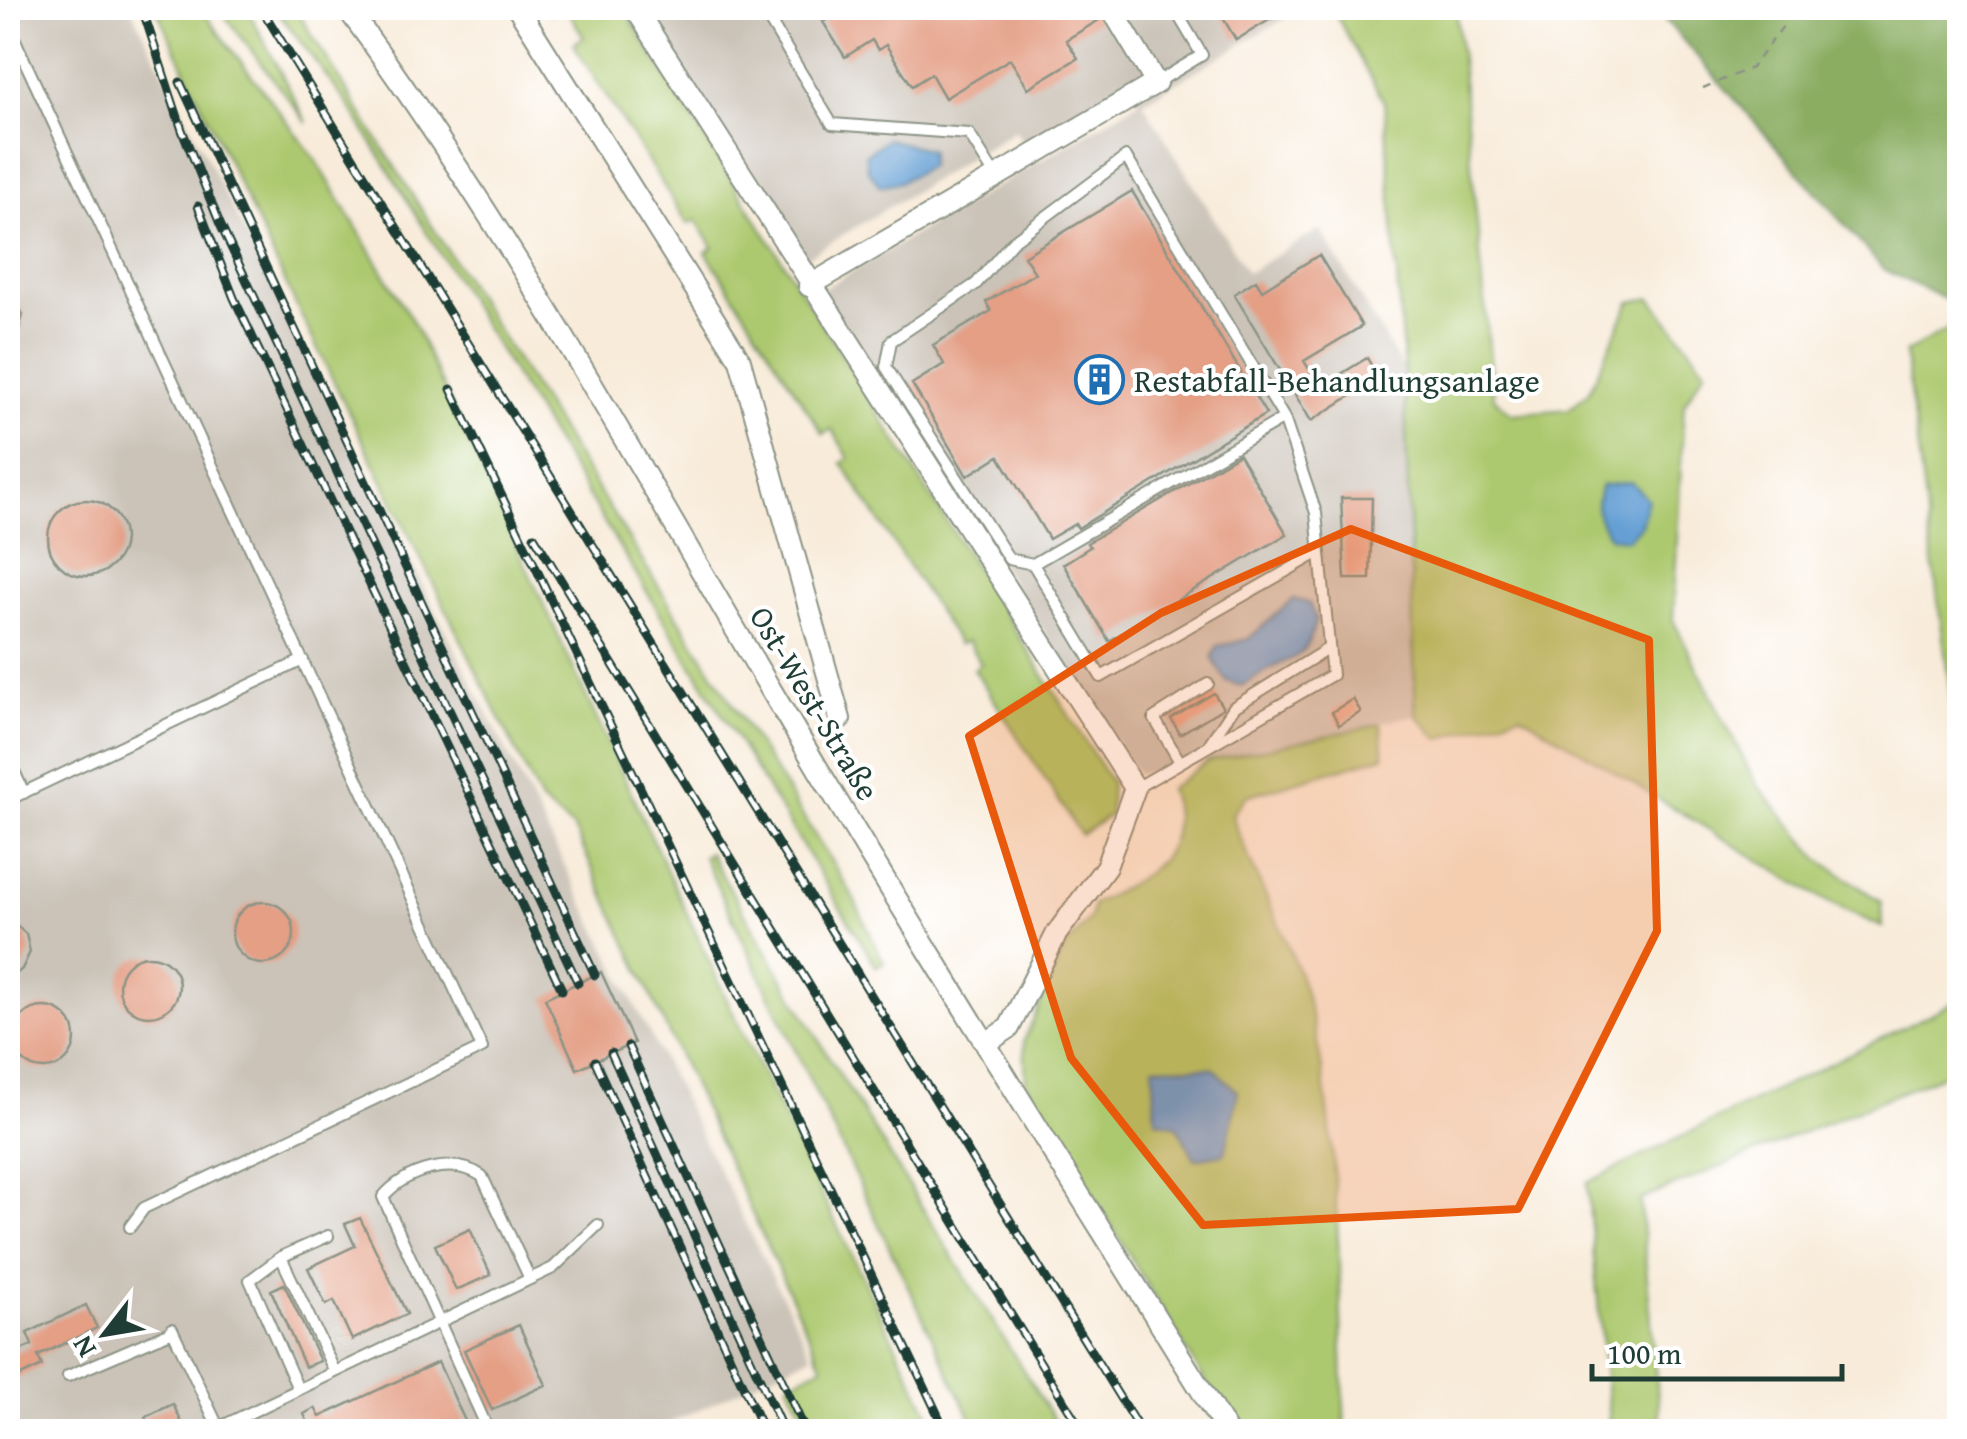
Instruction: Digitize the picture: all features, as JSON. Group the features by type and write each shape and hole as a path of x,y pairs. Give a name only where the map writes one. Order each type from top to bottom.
{"street":[{"name":"Ost-West-Straße","path":"349,8 422,110 547,305 786,715 1227,1432"},
{"path":"518,8 740,360 840,719"},
{"path":"634,8 1135,788 1106,868 1058,933 1009,1028 986,1042"},
{"path":"809,286 1156,83 1111,8"}],"lane":[{"path":"762,8 832,124 969,134 996,176"},
{"path":"1156,83 1202,55 1174,8"},
{"path":"8,25 482,1048 144,1208 130,1228"},
{"path":"1135,788 1332,675 1316,513 1284,418 1126,157 1012,242 976,284 891,341 886,367 1009,558 1033,564 1284,418"},
{"path":"1033,564 1100,677 1318,553"},
{"path":"1208,746 1234,707 1329,648"},
{"path":"8,800 303,660"},
{"path":"1180,762 1154,718 1208,684"},
{"path":"8,758 24,793"},
{"path":"489,1432 384,1207 384,1197 390,1189 422,1174 455,1164 482,1176 530,1279"},
{"path":"68,1376 173,1329 219,1430 553,1268 598,1225"},
{"path":"298,1389 250,1280 282,1257 328,1236"},
{"path":"282,1257 336,1372"}],"path":[{"path":"1702,88 1750,68 1796,8"}],"highlighted area":[{"path":"1351,529 1649,640 1657,931 1518,1209 1203,1225 1071,1058 969,736 1161,613"}],"shaded area":[{"path":"8,8 131,8 812,1355 654,1431 8,1432"},
{"path":"642,8 1303,8 1143,102 1247,273 1320,229 1404,371 1416,715 1137,775 821,290 1141,101 1120,90 1026,147 1015,130 800,261"}],"green space":[{"path":"156,8 200,8 316,160 413,322 740,1028 938,1431 812,1431 788,1383 823,1366 574,829 541,802 296,305"},
{"path":"219,8 247,8 307,123"},
{"path":"275,8 295,8 850,891 884,963 876,966 352,110"},
{"path":"566,8 623,8 1111,782 1110,815 1081,835 974,669 981,664 967,641 959,645 842,463 849,458 832,429 823,434 706,252 713,247 696,220 688,224 573,44 584,37"},
{"path":"1332,8 1456,8 1494,398 1512,414 1569,409 1588,393 1630,302 1651,298 1706,369 1684,404 1673,620 1755,782 1819,859 1881,902 1882,927 1826,901 1520,714 1439,739 1416,715 1404,371 1384,102"},
{"path":"1655,8 1959,8 1959,306 1883,269"},
{"path":"1954,326 1960,330 1959,757 1905,353"},
{"path":"1381,724 1384,756 1246,796 1232,815 1299,975 1319,1050 1337,1213 1345,1431 1235,1431 1026,1084 1024,1041 1063,950 1090,918 1093,904 1146,874 1169,848 1175,812 1169,789 1208,761"},
{"path":"709,853 830,1059 1061,1431 977,1431 703,856"},
{"path":"1959,1000 1959,1068 1640,1200 1661,1431 1610,1431 1587,1183"}],"water":[{"path":"887,139 930,150 929,166 900,182 880,186 868,170 865,155"},
{"path":"1631,482 1648,499 1641,525 1628,539 1610,537 1598,513 1601,486"},
{"path":"1294,599 1309,603 1316,619 1305,648 1241,686 1226,681 1212,658 1217,646 1248,639"},
{"path":"1153,1066 1213,1068 1238,1092 1225,1154 1195,1159 1177,1126 1156,1120"}],"building":[{"path":"847,8 1091,8 1099,20 1066,40 1078,58 1028,88 1010,59 945,98 931,74 912,86 886,45 878,50 872,40 845,57 823,22"},
{"path":"1229,8 1268,8 1274,17 1236,40 1220,13"},
{"name":"Restabfall-Behandlungsanlage","path":"1132,191 1266,414 1078,528 1075,524 1049,539 999,456 967,476 912,384 944,364 933,345 991,311 986,302 1035,273 1024,256"},
{"path":"1319,255 1362,326 1304,361 1320,387 1367,358 1379,378 1311,421 1234,294 1256,280 1262,290"},
{"path":"8,285 23,315 9,365 8,365"},
{"path":"1239,454 1287,534 1109,641 1063,564 1090,547 1087,543"},
{"path":"1341,498 1372,498 1370,579 1345,579"},
{"path":"86,500 113,511 124,538 113,565 86,576 59,565 48,538 59,511"},
{"path":"1214,693 1223,708 1180,734 1171,719"},
{"path":"1353,699 1361,712 1339,725 1332,712"},
{"path":"263,902 285,911 294,933 285,955 263,964 241,955 232,933 241,911"},
{"path":"8,918 26,934 30,952 22,969 8,981"},
{"path":"149,956 170,965 179,986 170,1007 149,1016 128,1007 119,986 128,965"},
{"path":"601,972 634,1043 577,1069 545,998"},
{"path":"44,1007 66,1016 75,1038 66,1060 44,1069 22,1060 13,1038 22,1016"},
{"path":"360,1218 407,1314 352,1340 334,1301 326,1305 308,1268 355,1246 345,1224"},
{"path":"470,1229 491,1275 456,1290 435,1245"},
{"path":"284,1284 320,1361 305,1367 271,1290"},
{"path":"86,1305 97,1328 38,1356 42,1366 8,1382 8,1356 32,1345 27,1333"},
{"path":"519,1325 546,1385 492,1410 464,1350"},
{"path":"438,1362 465,1421 443,1432 289,1432 308,1423 304,1414 315,1408 320,1417"},
{"path":"173,1404 186,1432 152,1432 145,1417"}],"railway":[{"path":"142,8 182,130 220,224 578,983"},
{"path":"261,8 1141,1432"},
{"path":"180,82 595,975"},
{"path":"198,206 234,298 562,990"},
{"path":"451,389 946,1432"},
{"path":"534,536 1083,1432"},
{"path":"628,1046 806,1432"},
{"path":"611,1053 784,1432"},
{"path":"595,1061 764,1432"}],"place":[{"name":"Restabfall-Behandlungsanlage","path":"1099,380"}]}
